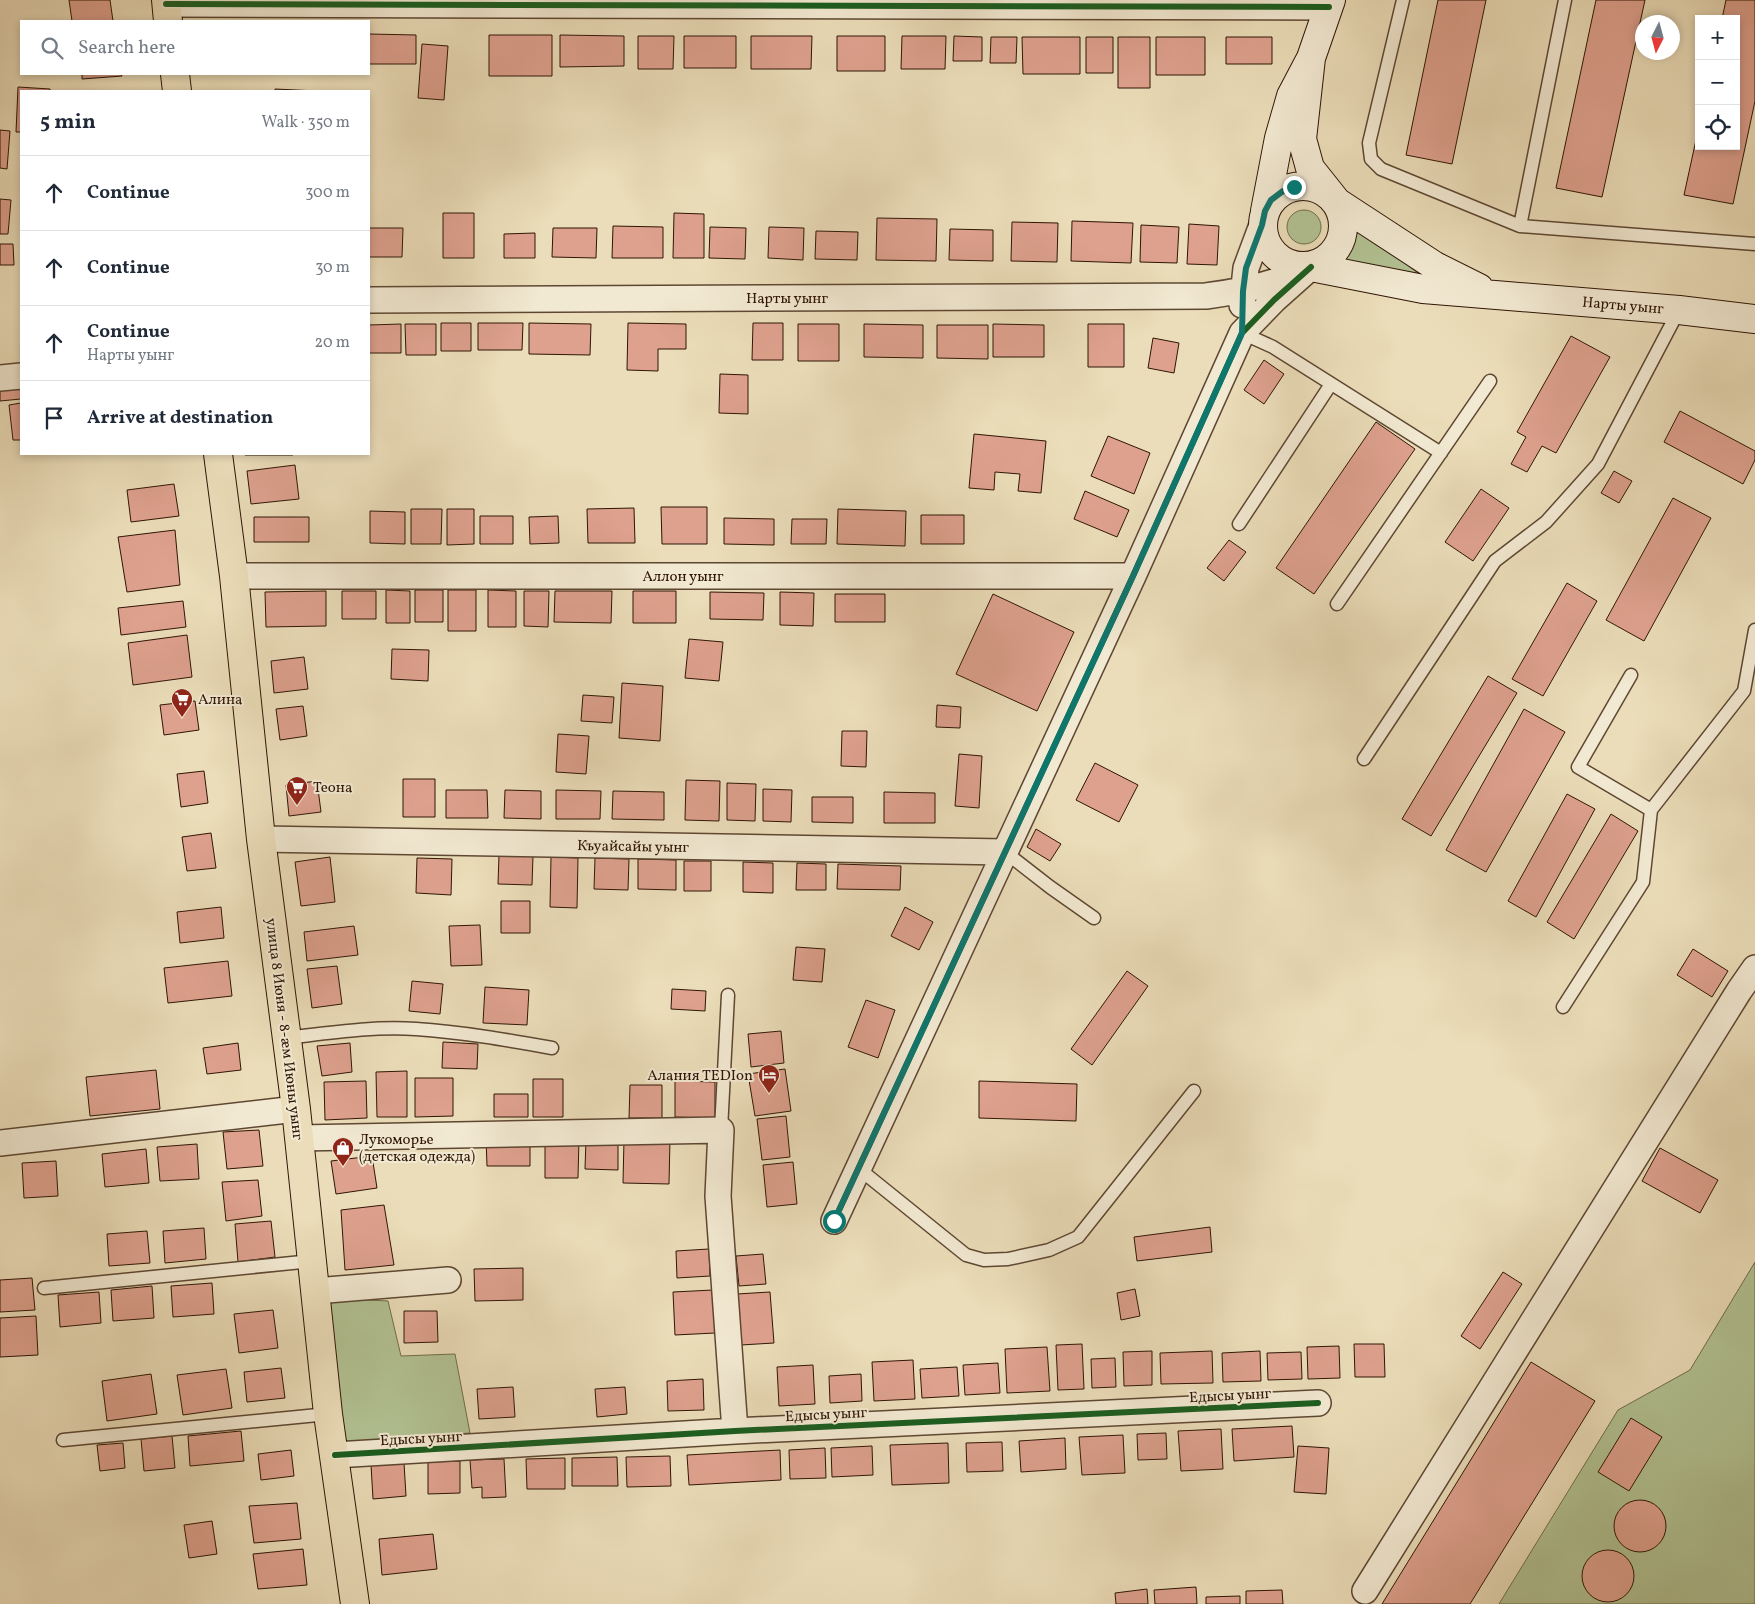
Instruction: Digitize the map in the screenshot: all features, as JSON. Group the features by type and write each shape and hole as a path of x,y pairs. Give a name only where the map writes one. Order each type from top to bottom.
{"highway":[{"path":"175,75 177,90"},
{"name":"улица 8 Июня - 8-ӕм Июны уынг","path":"218,455 234,576 261,839 296,1109 328,1414 355,1604"}],"street":[{"path":"167,8 1330,3 1311,58 1291,96 1263,218 1244,279 1242,333"},
{"path":"1244,279 1283,279 1323,262 1339,246 1343,233 1342,218 1337,202 1310,168 1302,139 1311,58"},
{"name":"Нарты уынг","path":"1491,293 1435,266 1324,193 1311,187 1294,187 1283,191 1271,200 1263,218 1266,240 1273,252 1282,261 1295,266 1311,267 1423,289 1491,293 1679,310 1755,319"},
{"path":"834,1221 1133,576 1242,333 1274,300 1311,267"},
{"name":"Нарты уынг","path":"370,300 1206,296 1232,280 1244,279"},
{"path":"0,378 20,376"},
{"name":"Аллон уынг","path":"234,576 1133,576"},
{"name":"Къуайсайы уынг","path":"261,839 1005,852"},
{"path":"1365,1591 1755,968"},
{"path":"0,1143 296,1109"},
{"path":"299,1138 721,1130 718,1196 735,1431"},
{"path":"315,1292 448,1280"},
{"name":"Едысы уынг","path":"335,1456 735,1431 1318,1403"}],"lane":[{"path":"1403,0 1369,143 1371,159 1382,169 1520,226 1755,244"},
{"path":"1520,226 1565,0"},
{"path":"1364,759 1495,561 1546,522 1598,464 1679,310"},
{"path":"1242,333 1273,347 1441,453"},
{"path":"1337,604 1490,381"},
{"path":"1239,524 1331,384"},
{"path":"1563,1007 1643,882 1651,810 1744,691 1755,630"},
{"path":"1631,674 1578,767 1651,810"},
{"path":"1005,852 1094,918"},
{"path":"721,1130 728,995"},
{"path":"286,1038 370,1029 414,1029 480,1036 552,1048"},
{"path":"858,1168 966,1255 984,1260 1008,1259 1049,1250 1078,1238 1194,1091"},
{"path":"44,1288 312,1261"},
{"path":"63,1440 328,1414"}],"green space":[{"path":"1304,210 1311,211 1316,215 1320,220 1320,234 1316,239 1311,243 1304,244 1297,243 1292,239 1288,234 1287,227 1288,220 1292,215 1297,211"},
{"path":"1358,227 1424,278 1343,264 1353,246"},
{"path":"1755,1262 1755,1604 1499,1604 1618,1410 1690,1370"},
{"path":"327,1298 388,1301 401,1356 455,1354 470,1433 343,1442"}],"building":[{"path":"69,0 110,0 113,20 72,20"},
{"path":"1438,0 1486,0 1452,164 1406,155"},
{"path":"1596,0 1645,0 1642,15 1635,15 1635,46 1602,197 1556,188"},
{"path":"1726,0 1755,0 1755,101 1733,204 1684,195 1695,144 1695,150 1740,150 1740,15 1723,15"},
{"path":"370,34 416,35 416,64 370,64"},
{"path":"489,35 552,35 552,76 489,76"},
{"path":"560,35 624,36 624,66 560,67"},
{"path":"638,36 674,36 673,69 638,69"},
{"path":"684,36 736,36 736,68 684,68"},
{"path":"751,36 812,36 811,69 751,69"},
{"path":"837,36 885,36 885,71 837,71"},
{"path":"902,36 946,36 945,69 901,69"},
{"path":"954,36 982,37 982,61 953,61"},
{"path":"991,37 1017,37 1016,63 990,63"},
{"path":"1022,37 1080,37 1080,74 1023,74"},
{"path":"1086,37 1113,37 1113,73 1086,73"},
{"path":"1118,37 1150,37 1150,88 1118,88"},
{"path":"1156,37 1205,37 1205,75 1156,75"},
{"path":"1226,37 1272,37 1272,64 1226,64"},
{"path":"422,44 448,46 444,100 418,98"},
{"path":"82,75 122,76 82,79"},
{"path":"18,87 50,89 20,90 20,132 16,132"},
{"path":"0,130 10,131 7,169 0,168"},
{"path":"0,199 11,200 8,234 0,234"},
{"path":"443,213 474,213 474,258 443,258"},
{"path":"674,213 704,214 704,258 673,258"},
{"path":"877,218 937,219 936,261 876,260"},
{"path":"1072,221 1133,223 1131,263 1071,261"},
{"path":"1012,222 1058,223 1057,262 1011,261"},
{"path":"1189,224 1219,226 1217,265 1187,264"},
{"path":"1141,225 1179,227 1177,263 1140,262"},
{"path":"613,226 663,227 663,258 612,258"},
{"path":"710,227 746,228 745,259 709,258"},
{"path":"769,227 804,228 803,260 768,258"},
{"path":"370,228 403,228 402,257 370,257"},
{"path":"553,228 597,228 596,258 552,257"},
{"path":"950,229 993,230 993,261 949,260"},
{"path":"816,231 858,232 857,260 815,259"},
{"path":"535,233 535,258 504,258 504,234"},
{"path":"0,244 13,244 14,265 0,265"},
{"path":"441,323 471,323 471,351 441,351"},
{"path":"478,323 523,323 522,350 478,350"},
{"path":"529,323 591,324 590,355 529,354"},
{"path":"628,323 686,324 686,349 658,349 658,371 627,370"},
{"path":"753,323 783,323 783,360 752,360"},
{"path":"401,324 401,353 370,353 370,325"},
{"path":"405,324 436,324 436,355 406,355"},
{"path":"798,324 839,324 839,361 798,361"},
{"path":"864,324 923,325 923,358 864,357"},
{"path":"993,324 1044,325 1044,357 993,357"},
{"path":"1088,324 1124,324 1124,367 1088,367"},
{"path":"937,325 988,325 988,359 937,358"},
{"path":"1571,336 1610,357 1556,453 1542,446 1527,472 1511,464 1526,437 1517,432"},
{"path":"1153,338 1179,343 1174,373 1148,368"},
{"path":"1264,360 1284,374 1264,404 1244,390"},
{"path":"720,374 748,375 748,414 719,413"},
{"path":"20,384 20,399 0,401 0,386"},
{"path":"20,403 20,440 13,440 9,405"},
{"path":"1680,411 1755,451 1755,460 1743,484 1664,442"},
{"path":"1376,422 1415,449 1314,594 1276,568"},
{"path":"974,434 1046,441 1041,493 1018,491 1020,474 995,472 994,490 969,488"},
{"path":"1108,436 1150,453 1134,494 1091,476"},
{"path":"295,465 299,499 251,504 247,471"},
{"path":"1614,471 1632,481 1619,503 1601,493"},
{"path":"174,484 179,516 131,522 127,490"},
{"path":"1481,489 1509,508 1473,561 1445,542"},
{"path":"1085,491 1129,510 1117,537 1074,519"},
{"path":"1673,498 1711,518 1644,641 1606,620"},
{"path":"661,507 707,507 707,544 662,544"},
{"path":"634,508 635,543 588,543 587,509"},
{"path":"411,509 442,509 441,544 411,544"},
{"path":"447,509 474,509 474,544 447,545"},
{"path":"838,509 906,511 905,546 837,544"},
{"path":"370,511 405,512 405,544 370,543"},
{"path":"921,515 964,515 964,544 921,544"},
{"path":"480,516 513,516 513,544 480,544"},
{"path":"558,516 559,543 530,544 529,517"},
{"path":"254,517 309,517 309,542 254,542"},
{"path":"724,518 774,519 774,545 724,544"},
{"path":"792,519 827,519 826,544 791,544"},
{"path":"175,530 180,585 127,592 118,537"},
{"path":"1229,540 1246,552 1224,581 1207,568"},
{"path":"1567,583 1597,601 1543,696 1512,679"},
{"path":"386,590 410,591 410,623 386,623"},
{"path":"415,590 443,590 443,622 415,622"},
{"path":"448,590 476,590 476,631 448,631"},
{"path":"488,590 516,591 516,627 488,627"},
{"path":"326,591 326,626 266,627 265,592"},
{"path":"342,591 376,591 376,619 342,619"},
{"path":"524,591 549,591 548,627 524,626"},
{"path":"555,591 612,591 611,623 554,622"},
{"path":"633,591 676,591 676,623 633,623"},
{"path":"710,592 764,593 763,620 710,619"},
{"path":"780,592 814,593 813,626 780,625"},
{"path":"835,594 885,594 885,622 835,622"},
{"path":"993,594 1074,632 1037,711 956,674"},
{"path":"183,601 186,627 121,635 118,608"},
{"path":"187,635 192,677 133,685 128,643"},
{"path":"689,639 723,642 719,681 685,678"},
{"path":"392,649 429,650 428,681 391,679"},
{"path":"304,657 308,689 274,693 271,661"},
{"path":"1488,676 1517,693 1431,836 1402,819"},
{"path":"622,683 663,686 660,741 619,738"},
{"path":"583,695 614,697 612,723 581,721"},
{"path":"195,701 199,730 164,735 160,705"},
{"path":"937,705 961,707 960,728 936,727"},
{"path":"303,706 307,736 280,740 276,709"},
{"path":"1524,709 1565,732 1486,872 1446,850"},
{"path":"842,731 867,731 866,767 841,766"},
{"path":"558,734 589,736 586,774 556,772"},
{"path":"959,754 982,756 979,808 955,806"},
{"path":"1095,763 1138,785 1119,822 1076,800"},
{"path":"204,771 208,803 181,807 177,774"},
{"path":"403,779 435,779 435,817 403,817"},
{"path":"686,780 720,781 719,821 685,820"},
{"path":"317,781 321,812 289,816 286,785"},
{"path":"727,783 756,784 755,821 727,820"},
{"path":"763,789 792,790 791,822 763,821"},
{"path":"446,790 487,790 488,818 446,818"},
{"path":"505,790 541,791 541,819 504,818"},
{"path":"556,790 601,791 600,819 556,819"},
{"path":"613,791 664,792 664,820 612,819"},
{"path":"884,792 935,793 935,823 884,823"},
{"path":"1567,794 1595,809 1536,917 1508,901"},
{"path":"812,797 853,797 853,823 812,822"},
{"path":"1611,814 1638,831 1574,939 1547,922"},
{"path":"1036,829 1061,844 1050,861 1027,847"},
{"path":"211,833 216,868 187,871 182,837"},
{"path":"499,855 533,856 532,885 498,884"},
{"path":"330,857 335,902 301,906 295,862"},
{"path":"551,857 578,858 577,908 550,907"},
{"path":"417,858 452,859 451,895 416,893"},
{"path":"595,858 629,859 628,890 594,889"},
{"path":"638,859 676,860 676,890 638,889"},
{"path":"684,861 711,861 711,891 684,891"},
{"path":"743,862 773,863 773,893 743,892"},
{"path":"797,863 826,864 826,890 796,890"},
{"path":"838,864 901,866 900,890 837,889"},
{"path":"501,901 530,901 530,933 501,933"},
{"path":"221,907 224,938 180,943 177,912"},
{"path":"905,907 933,922 919,950 891,936"},
{"path":"480,925 482,965 451,966 449,926"},
{"path":"354,926 358,955 307,961 304,932"},
{"path":"796,947 825,949 822,982 793,980"},
{"path":"1693,949 1728,971 1712,997 1677,975"},
{"path":"228,961 232,996 168,1003 164,968"},
{"path":"337,966 342,1004 312,1008 307,969"},
{"path":"1127,971 1148,986 1092,1065 1071,1049"},
{"path":"412,981 443,984 440,1014 409,1011"},
{"path":"485,987 529,990 527,1025 483,1023"},
{"path":"672,989 706,991 705,1011 671,1009"},
{"path":"866,1000 895,1010 878,1058 848,1047"},
{"path":"781,1031 784,1063 751,1067 748,1034"},
{"path":"443,1042 478,1044 477,1069 442,1068"},
{"path":"238,1043 241,1070 207,1074 203,1048"},
{"path":"350,1043 352,1072 322,1076 317,1046"},
{"path":"785,1069 791,1111 755,1116 748,1074"},
{"path":"156,1070 160,1109 90,1116 86,1077"},
{"path":"407,1071 407,1117 377,1117 376,1072"},
{"path":"415,1078 453,1078 453,1116 415,1117"},
{"path":"533,1079 563,1079 563,1117 533,1117"},
{"path":"366,1081 367,1118 325,1120 324,1082"},
{"path":"675,1081 715,1082 715,1118 675,1117"},
{"path":"979,1081 1077,1084 1076,1121 979,1118"},
{"path":"630,1085 662,1085 662,1118 629,1118"},
{"path":"494,1094 528,1094 528,1117 494,1117"},
{"path":"786,1116 790,1157 762,1160 757,1119"},
{"path":"259,1130 263,1166 227,1169 223,1132"},
{"path":"486,1138 530,1138 530,1166 487,1166"},
{"path":"545,1138 579,1138 578,1178 545,1178"},
{"path":"586,1139 618,1139 618,1170 585,1169"},
{"path":"624,1139 670,1139 669,1184 623,1183"},
{"path":"197,1144 199,1179 160,1181 157,1147"},
{"path":"1660,1148 1718,1180 1700,1213 1642,1181"},
{"path":"146,1149 149,1183 105,1187 102,1154"},
{"path":"372,1156 377,1188 336,1194 331,1161"},
{"path":"56,1161 58,1196 24,1198 22,1163"},
{"path":"793,1162 797,1204 767,1207 763,1165"},
{"path":"258,1180 262,1216 226,1221 222,1182"},
{"path":"384,1205 394,1265 345,1270 341,1210"},
{"path":"271,1221 275,1257 238,1262 235,1224"},
{"path":"1210,1227 1212,1252 1137,1261 1134,1237"},
{"path":"204,1228 206,1259 165,1263 163,1231"},
{"path":"147,1231 150,1263 109,1266 107,1234"},
{"path":"709,1249 710,1276 677,1278 676,1251"},
{"path":"763,1254 766,1284 739,1286 736,1256"},
{"path":"523,1268 523,1300 475,1301 474,1269"},
{"path":"1503,1272 1522,1284 1480,1349 1461,1336"},
{"path":"32,1278 35,1310 0,1312 0,1280"},
{"path":"212,1283 214,1314 173,1317 171,1286"},
{"path":"152,1286 154,1318 113,1321 111,1290"},
{"path":"1135,1289 1140,1316 1121,1320 1117,1293"},
{"path":"713,1290 715,1333 675,1335 673,1292"},
{"path":"99,1292 101,1323 60,1327 58,1295"},
{"path":"770,1292 774,1343 741,1345 737,1294"},
{"path":"273,1310 278,1348 239,1353 234,1314"},
{"path":"404,1311 437,1311 438,1342 404,1343"},
{"path":"36,1316 38,1355 0,1357 0,1318"},
{"path":"1082,1344 1084,1389 1058,1390 1056,1345"},
{"path":"1354,1344 1384,1344 1385,1377 1355,1377"},
{"path":"1339,1346 1340,1378 1308,1379 1307,1347"},
{"path":"1047,1347 1050,1391 1007,1393 1005,1349"},
{"path":"1152,1351 1152,1385 1124,1386 1123,1352"},
{"path":"1212,1351 1213,1383 1161,1384 1160,1353"},
{"path":"1260,1351 1261,1381 1223,1382 1222,1353"},
{"path":"1301,1352 1302,1379 1268,1380 1267,1353"},
{"path":"1115,1358 1116,1387 1092,1388 1091,1359"},
{"path":"913,1360 915,1399 874,1401 872,1362"},
{"path":"1531,1362 1595,1401 1470,1604 1382,1604"},
{"path":"998,1363 1000,1393 965,1395 963,1365"},
{"path":"813,1365 815,1404 779,1406 777,1367"},
{"path":"957,1367 959,1396 922,1398 920,1369"},
{"path":"281,1368 285,1398 247,1402 244,1372"},
{"path":"226,1369 232,1408 183,1415 177,1375"},
{"path":"151,1374 157,1414 107,1421 102,1381"},
{"path":"861,1374 862,1401 830,1403 829,1376"},
{"path":"703,1379 704,1410 668,1411 667,1381"},
{"path":"513,1387 515,1417 479,1419 477,1389"},
{"path":"625,1387 627,1414 597,1417 595,1389"},
{"path":"1631,1418 1662,1437 1629,1491 1598,1472"},
{"path":"1292,1426 1294,1457 1234,1461 1232,1429"},
{"path":"1221,1429 1223,1469 1181,1471 1178,1431"},
{"path":"241,1431 244,1461 190,1466 188,1436"},
{"path":"1166,1433 1167,1459 1138,1460 1137,1434"},
{"path":"1123,1435 1125,1473 1082,1475 1079,1437"},
{"path":"172,1436 175,1468 144,1471 141,1439"},
{"path":"1065,1438 1066,1469 1021,1472 1019,1441"},
{"path":"1002,1442 1003,1471 967,1472 966,1443"},
{"path":"123,1443 125,1468 100,1471 97,1445"},
{"path":"948,1443 949,1483 892,1485 890,1445"},
{"path":"872,1446 873,1475 832,1477 831,1448"},
{"path":"1298,1446 1329,1448 1326,1494 1294,1492"},
{"path":"825,1448 826,1478 790,1479 789,1450"},
{"path":"291,1450 294,1476 261,1480 258,1454"},
{"path":"780,1450 781,1480 689,1485 687,1455"},
{"path":"670,1456 671,1486 627,1487 626,1457"},
{"path":"617,1457 618,1486 572,1486 572,1458"},
{"path":"565,1458 565,1489 527,1489 526,1459"},
{"path":"504,1459 506,1497 482,1498 482,1487 472,1488 470,1460"},
{"path":"460,1461 460,1493 428,1494 428,1462"},
{"path":"404,1463 406,1496 373,1499 371,1465"},
{"path":"1635,1500 1645,1500 1655,1504 1662,1511 1666,1526 1662,1541 1655,1548 1645,1552 1635,1552 1625,1548 1618,1541 1614,1531 1614,1521 1618,1511 1625,1504"},
{"path":"297,1503 301,1539 254,1543 249,1506"},
{"path":"212,1521 217,1554 189,1558 184,1525"},
{"path":"433,1534 437,1569 382,1575 379,1539"},
{"path":"303,1549 307,1585 258,1589 253,1554"},
{"path":"1603,1550 1613,1550 1627,1557 1634,1571 1634,1581 1627,1595 1613,1602 1603,1602 1593,1598 1586,1591 1582,1581 1582,1571 1586,1561 1593,1554"},
{"path":"1196,1587 1197,1604 1155,1604 1154,1590"},
{"path":"1147,1589 1148,1604 1116,1604 1115,1593"},
{"path":"1282,1590 1283,1604 1246,1604 1246,1591"},
{"path":"1240,1596 1240,1604 1206,1604 1206,1597"}],"cycle path":[{"path":"166,4 1329,7"},
{"path":"834,1221 1133,576 1242,333 1274,300 1311,267"},
{"path":"335,1455 735,1431 1318,1403"}],"place":[{"name":"Алина","path":"182,718"},
{"name":"Теона","path":"297,806"},
{"name":"Алания ТEDIon","path":"769,1094"},
{"name":"Лукоморье (детская одежда)","path":"343,1167"}],"route":[{"path":"834,1221 1133,576 1242,333 1243,291 1246,268 1262,225 1265,211 1271,200 1283,191 1294,187"}]}
